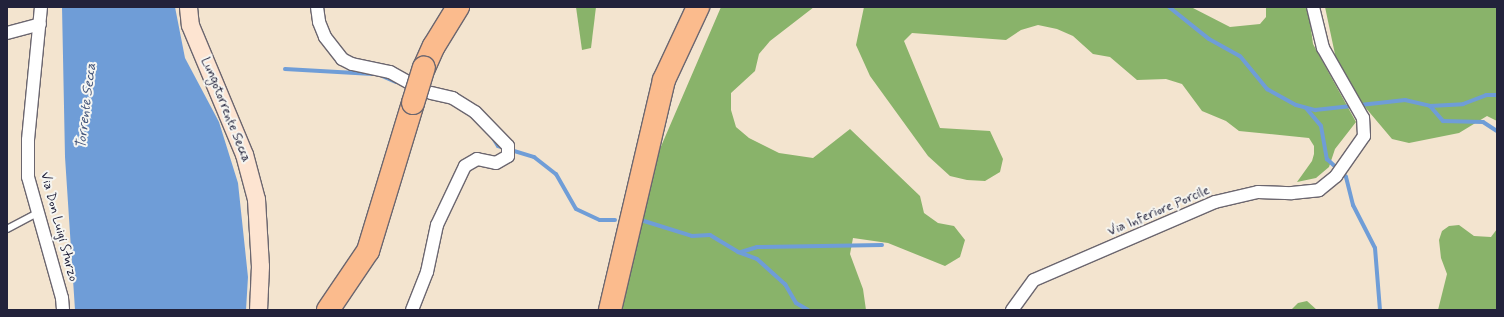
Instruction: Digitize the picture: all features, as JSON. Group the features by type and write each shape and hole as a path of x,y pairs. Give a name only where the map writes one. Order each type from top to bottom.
{"highway":[{"path":"610,310 664,80 698,7"},
{"path":"328,310 368,251 424,68 434,46 456,10"}],"main road":[{"name":"Lungotorrente Secca","path":"188,7 190,25 244,154 256,199 260,266 258,310"}],"street":[{"name":"Via Don Luigi Sturzo","path":"41,7 28,140 28,177 60,291 63,310"},
{"path":"317,7 318,22 325,37 342,59 352,64 390,72 417,93 453,98 475,112 508,146 508,156 496,163 477,159 465,166 437,225 427,272 412,310"},
{"name":"Via Inferiore Porcile","path":"1012,310 1034,280 1214,202 1258,192 1292,193 1319,190 1336,176 1364,136 1363,118 1323,48 1313,7"},
{"path":"7,33 40,24"}],"lane":[{"path":"7,229 37,212"}],"green space":[{"path":"576,7 596,7 591,48 582,50"},
{"path":"721,7 814,7 770,41 759,54 755,71 731,93 731,110 736,127 749,138 779,153 813,158 850,129 920,196 924,213 938,223 954,226 965,240 960,257 945,266 888,243 853,238 850,254 863,289 866,310 622,310 656,158"},
{"path":"864,7 1191,7 1230,27 1260,24 1266,17 1266,7 1308,7 1313,44 1356,122 1335,149 1329,167 1316,178 1297,182 1312,161 1314,154 1314,146 1309,138 1239,131 1226,121 1202,111 1182,84 1166,79 1137,80 1110,57 1093,54 1073,36 1057,29 1038,25 1021,30 1006,40 912,33 904,41 940,128 990,131 1003,159 1000,172 985,181 967,180 950,176 928,156 870,76 856,45"},
{"path":"1325,7 1497,7 1497,121 1487,116 1459,133 1409,143 1392,139 1354,94 1336,59"},
{"path":"1459,225 1474,236 1491,237 1497,229 1497,310 1438,310 1447,274 1441,258 1439,240 1442,231 1449,226"},
{"path":"1307,301 1317,310 1291,310 1298,303"}],"water":[{"name":"Torrente Secca","path":"62,7 175,7 185,58 219,122 238,183 248,277 246,310 75,310 65,157"}],"waterway":[{"path":"1169,7 1209,39 1240,56 1267,89 1296,105 1315,110 1405,100 1430,106 1443,121 1483,122 1497,131"},
{"path":"285,69 373,74"},
{"path":"382,76 396,82"},
{"path":"1430,106 1463,104 1486,95 1497,95"},
{"path":"1306,108 1321,126 1327,159 1346,177 1353,205 1375,248 1380,310"},
{"path":"493,138 498,146 534,157 556,174 576,209 600,220 615,220"},
{"path":"644,221 692,236 710,235 738,252 757,259 785,284 796,303 808,310"},
{"path":"741,252 757,247 882,245"}]}
